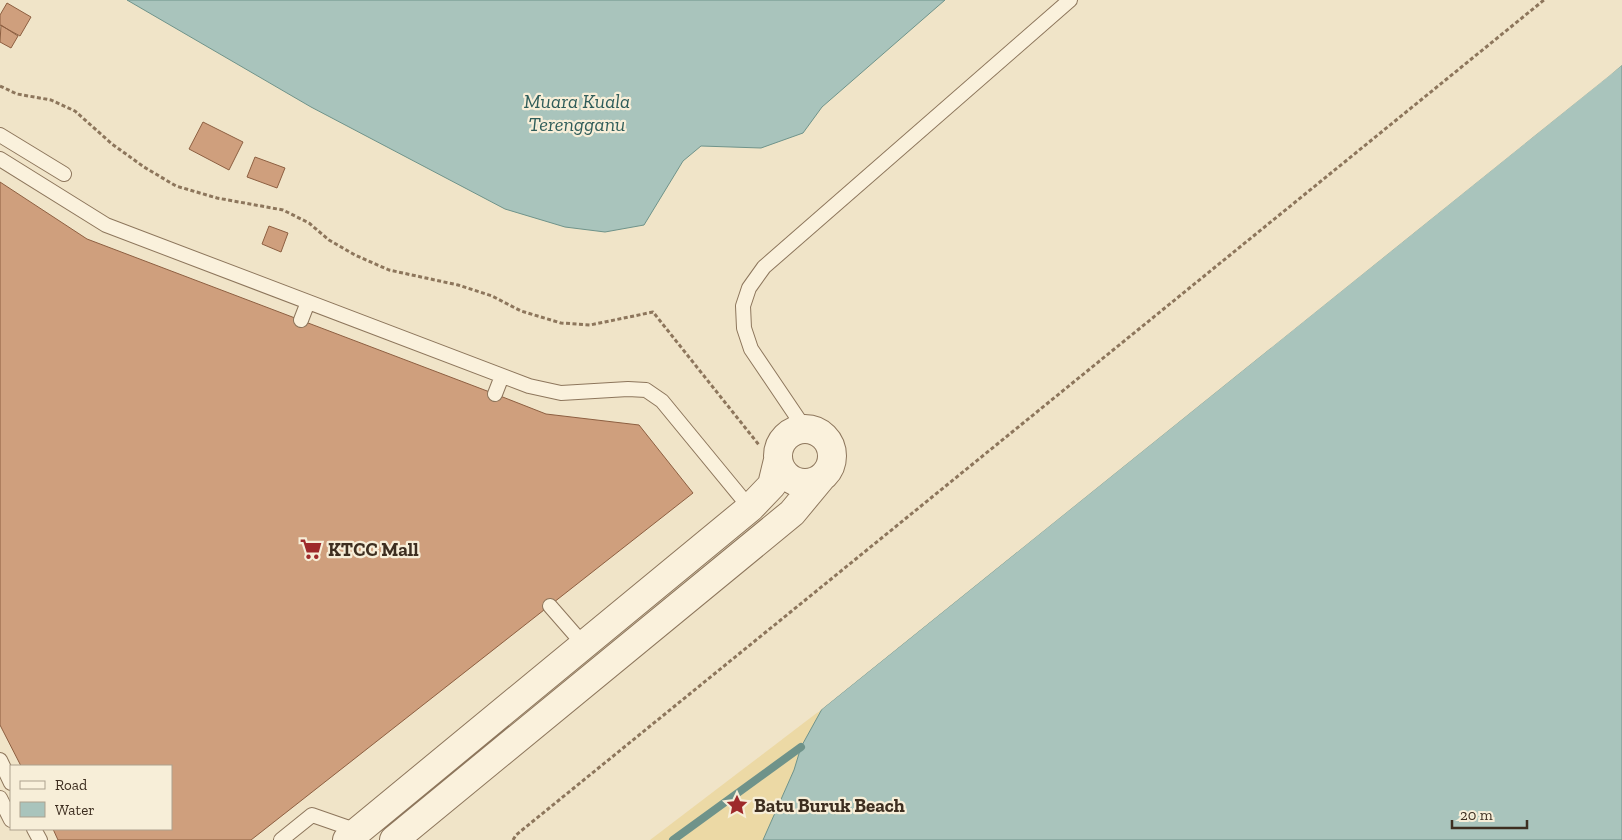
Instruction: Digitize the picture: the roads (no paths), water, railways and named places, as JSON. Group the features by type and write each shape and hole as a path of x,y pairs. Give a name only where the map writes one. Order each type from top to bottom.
{"street":[{"path":"394,840 792,513 828,471 832,454 826,438 810,429 802,429 786,436 778,452 770,454"},
{"path":"352,835 750,508 772,485 770,454"},
{"path":"770,454 787,476 795,480 813,482 821,478"}],"lane":[{"path":"802,429 801,423 751,348 743,321 743,306 748,288 764,267 1070,0"},
{"path":"0,136 64,174"},
{"path":"0,159 106,225 529,386 561,393 628,388 646,390 662,401 750,508"},
{"path":"301,320 308,302"},
{"path":"495,394 502,376"},
{"path":"550,606 584,645"},
{"path":"0,760 10,781"},
{"path":"0,798 10,818"},
{"path":"281,840 312,815 352,835"}],"water":[{"name":"Muara Kuala Terengganu","path":"127,0 945,0 822,107 803,133 761,148 701,146 683,161 644,225 605,232 565,227 505,209 311,107"},
{"path":"1622,65 1622,840 763,840 794,770 801,747 822,709"}],"waterway":[{"path":"673,840 801,747"}],"place":[{"name":"KTCC Mall","path":"311,549"},
{"name":"Batu Buruk Beach","path":"737,805"}]}
